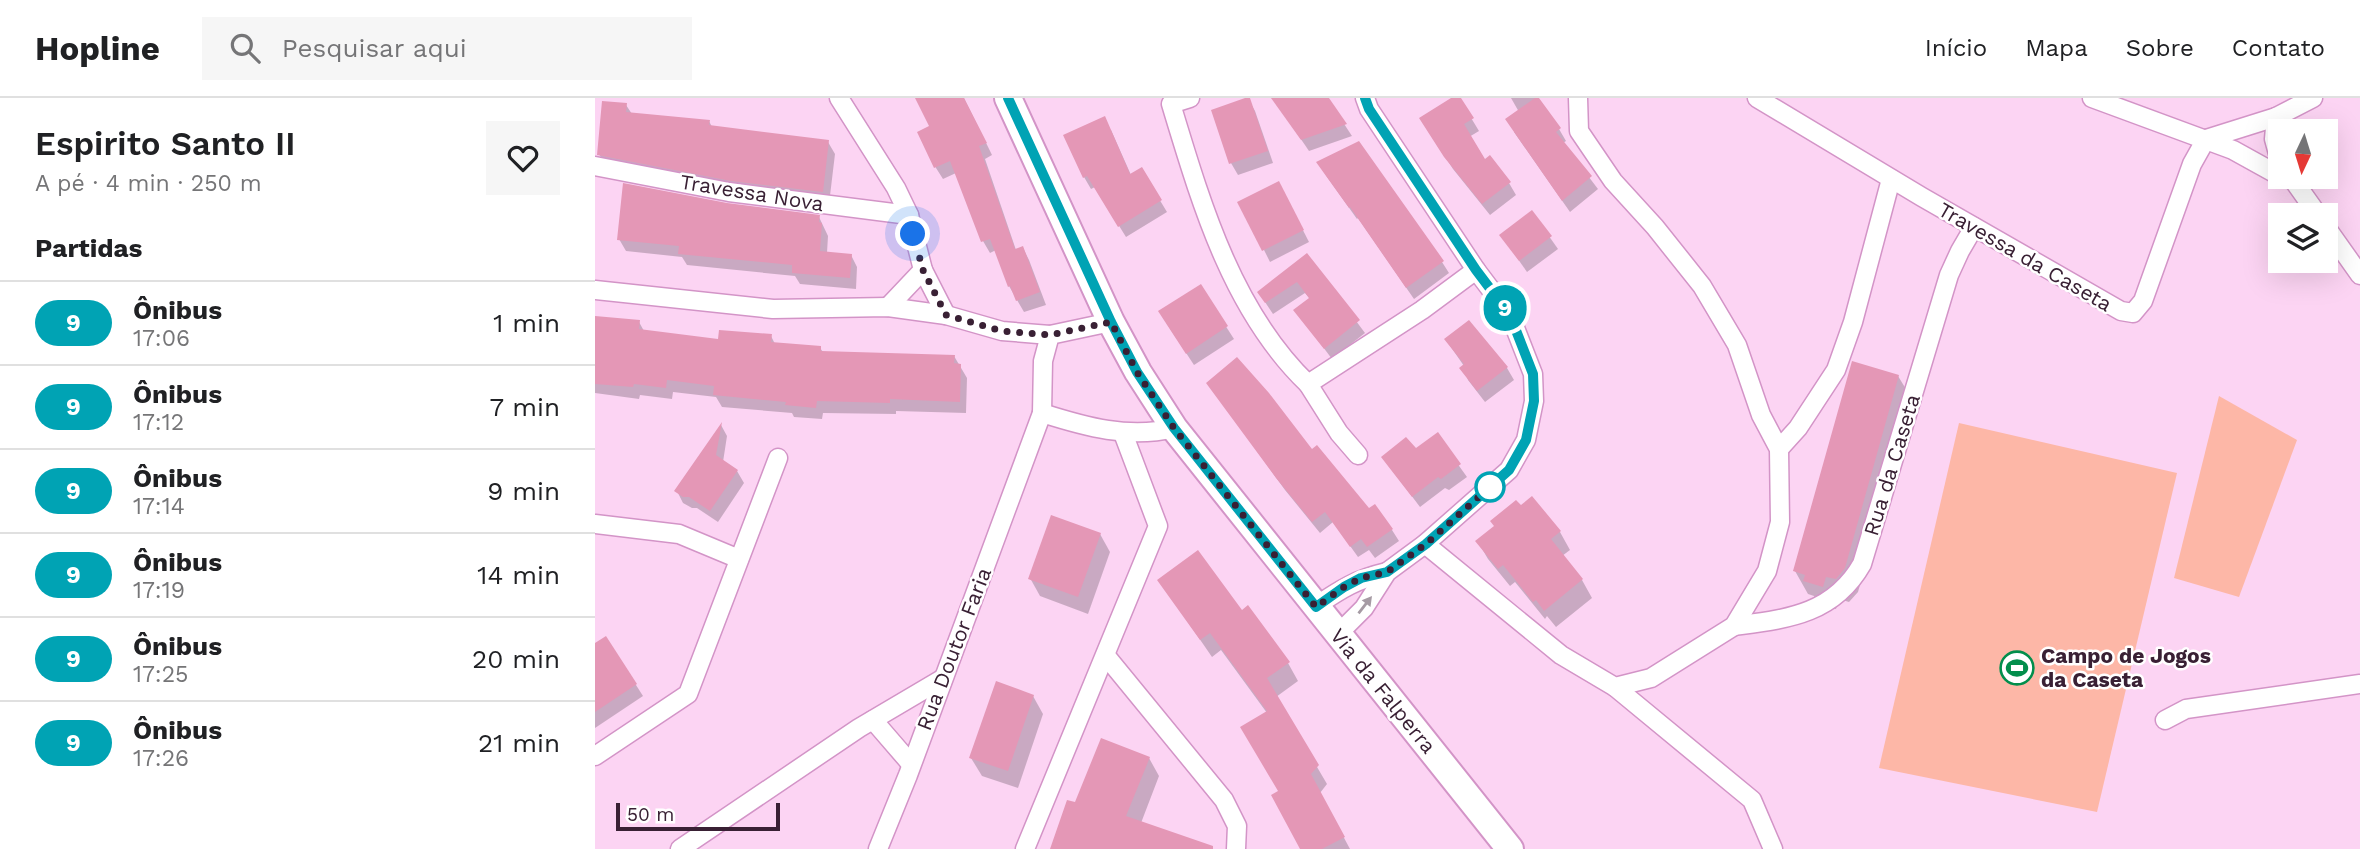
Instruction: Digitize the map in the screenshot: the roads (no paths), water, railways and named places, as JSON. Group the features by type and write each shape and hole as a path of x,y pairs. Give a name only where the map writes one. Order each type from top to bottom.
{"main road":[{"name":"Via da Falperra","path":"1008,98 1111,322 1137,372 1174,428 1510,849"}],"street":[{"path":"839,98 896,188 909,215 923,270 946,315"},
{"path":"1190,98 1171,104 1199,196 1235,282 1285,362 1308,384 1331,421 1358,455"},
{"path":"1338,635 1364,608 1387,572 1426,544 1509,470 1526,440 1534,401 1533,374 1510,315 1476,270 1369,109 1365,98"},
{"path":"1578,98 1579,131 1613,181 1655,226 1702,286 1737,345 1761,415 1779,449 1780,522 1767,571 1734,626 1651,678 1615,687"},
{"name":"Travessa da Caseta","path":"1757,98 1974,227 2121,311 2133,313 2143,302 2192,164 2206,139"},
{"path":"2092,98 2206,139 2268,169"},
{"path":"2206,139 2276,117 2313,98"},
{"name":"Travessa Nova","path":"595,166 729,192 909,215"},
{"path":"1779,449 1798,428 1836,370 1853,322 1891,179"},
{"name":"Rua da Caseta","path":"1734,626 1780,620 1809,611 1828,602 1854,579 1862,564 1949,275 1974,227"},
{"path":"2338,244 2360,275"},
{"path":"888,307 923,270"},
{"path":"1308,384 1422,310 1476,270"},
{"path":"595,290 773,309 888,307 946,315 1002,331 1050,335 1111,322"},
{"name":"Rua Doutor Faria","path":"878,849 1042,412 1044,362 1050,335"},
{"path":"1042,412 1123,433 1152,433 1174,428"},
{"path":"1025,849 1158,526 1123,433"},
{"path":"595,756 688,694 778,458"},
{"path":"595,524 679,534 739,559"},
{"path":"1426,544 1562,655 1615,687 1752,800 1773,849"},
{"path":"1316,607 1361,578 1387,572"},
{"path":"1106,656 1224,800 1237,826 1236,849"},
{"path":"680,849 873,720 942,679"},
{"path":"2165,720 2186,709 2360,684"},
{"path":"873,720 911,764"}],"place":[{"name":"Campo de Jogos da Caseta","path":"2017,668"}]}
